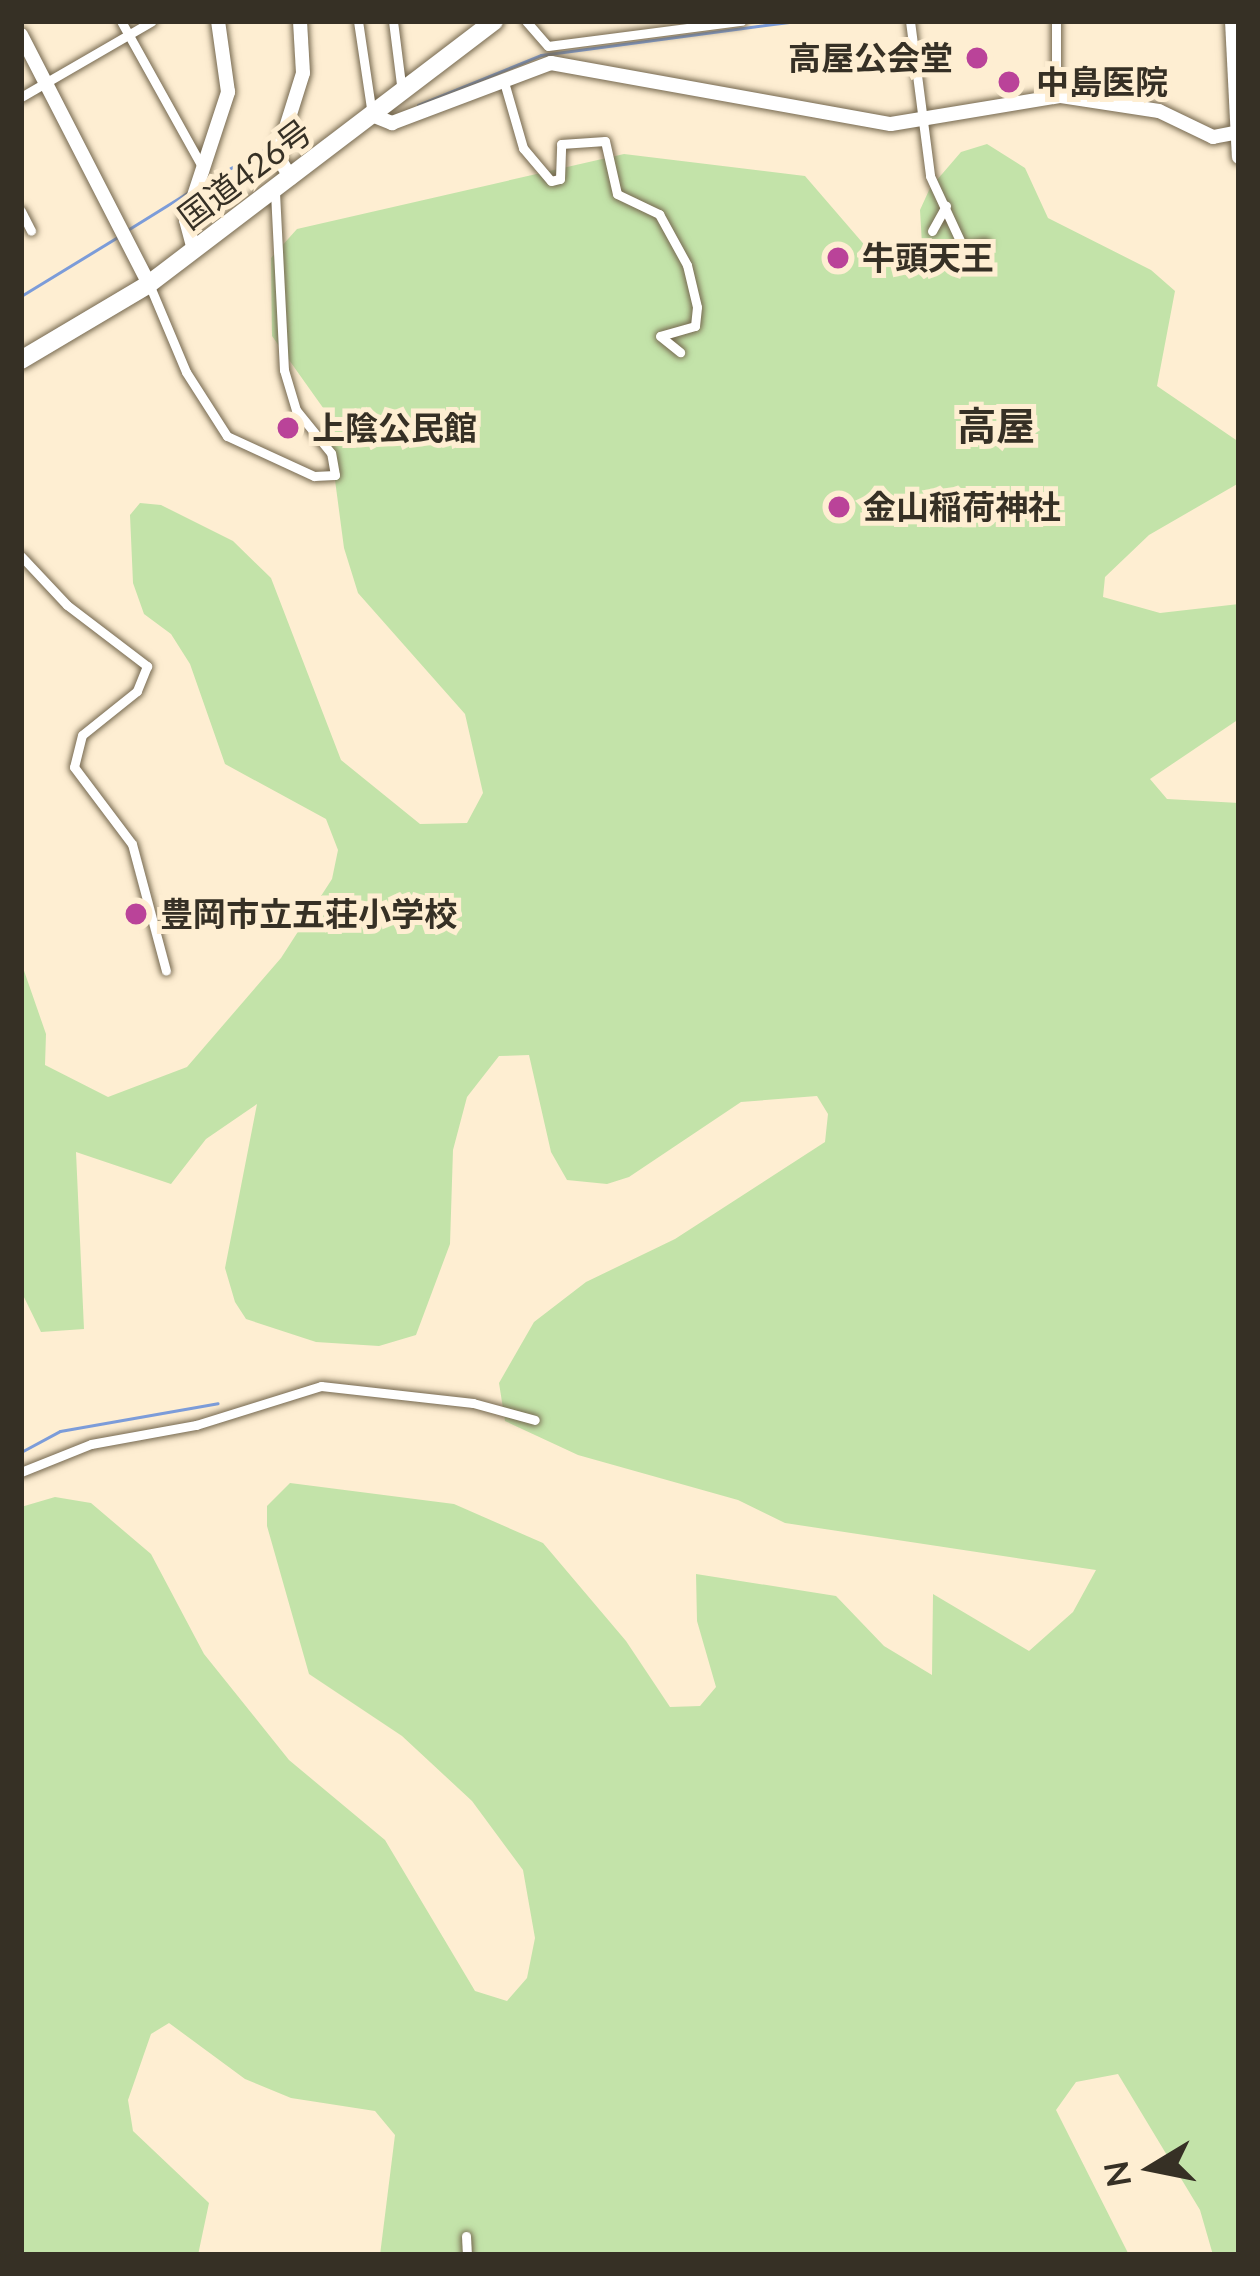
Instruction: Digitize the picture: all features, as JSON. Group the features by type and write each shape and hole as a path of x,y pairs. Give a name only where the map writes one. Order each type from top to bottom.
{"highway":[{"name":"国道426号","path":"21,360 149,284 494,21"}],"street":[{"path":"121,21 204,172"},
{"path":"21,98 152,21"},
{"path":"194,250 185,226 228,92 218,21"},
{"path":"21,35 149,284 186,372 227,436 314,476 335,475 331,453 296,410 280,351 280,146 303,74 300,21"},
{"path":"358,21 372,116 392,123 551,63 859,119 924,119 1056,96 1150,109 1209,135 1236,133"},
{"path":"393,21 403,92"},
{"path":"526,21 548,46 741,21"},
{"path":"636,21 638,34"},
{"path":"910,21 931,176 963,247 986,243"},
{"path":"1056,21 1056,96"},
{"path":"1232,21 1239,157"},
{"path":"504,82 524,148 551,181 560,178 561,144 605,141 617,194 659,214 687,265 697,307 695,326 662,332 665,346 682,351"},
{"path":"932,231 946,206"},
{"path":"21,212 31,231"},
{"path":"21,556 67,605 147,666 137,691 82,735 74,767 132,844 166,971"},
{"path":"21,1472 91,1444 196,1425 321,1386 472,1403 536,1420"},
{"path":"466,2236 467,2255"}],"green space":[{"path":"987,144 1025,168 1048,218 1151,270 1175,291 1157,386 1239,442 1239,483 1149,535 1105,577 1103,597 1160,613 1239,604 1239,719 1150,779 1167,799 1239,803 1239,2255 1213,2255 1200,2210 1118,2074 1076,2082 1056,2110 1129,2255 380,2255 395,2135 375,2111 291,2098 245,2079 169,2023 151,2034 128,2100 133,2131 209,2203 198,2255 21,2255 21,1507 55,1497 91,1503 151,1554 204,1654 289,1760 385,1840 475,1991 507,2001 527,1978 535,1938 523,1870 472,1801 402,1736 309,1674 267,1526 267,1506 290,1483 454,1504 543,1543 626,1641 670,1707 700,1706 716,1687 697,1621 696,1574 836,1596 884,1646 932,1675 933,1594 1029,1651 1073,1612 1096,1570 785,1523 738,1500 578,1455 505,1421 499,1383 534,1322 586,1282 675,1239 825,1142 828,1114 817,1096 741,1102 629,1177 607,1184 567,1180 551,1152 529,1055 499,1056 467,1097 453,1150 450,1244 416,1335 379,1346 316,1342 246,1319 235,1302 225,1268 257,1104 206,1139 171,1184 76,1152 84,1329 41,1332 21,1291 21,962 46,1034 45,1065 108,1097 187,1067 281,958 332,879 338,850 326,819 225,764 190,664 171,634 144,614 133,583 130,515 140,503 161,505 233,541 271,578 341,760 420,824 467,823 483,793 465,714 358,593 344,548 326,412 272,336 271,258 297,229 624,154 805,176 874,256 909,277 923,261 920,210 930,188 961,152"}],"waterway":[{"path":"418,105 541,55 795,21"},
{"path":"284,146 305,143"},
{"path":"205,182 275,144"},
{"path":"129,229 192,190"},
{"path":"21,296 121,235"},
{"path":"21,1452 60,1431 218,1403"}],"place":[{"name":"高屋公会堂","path":"977,58"},
{"name":"中島医院","path":"1009,82"},
{"name":"牛頭天王","path":"838,258"},
{"name":"上陰公民館","path":"288,428"},
{"name":"金山稲荷神社","path":"839,507"},
{"name":"豊岡市立五荘小学校","path":"136,914"}],"district":[{"name":"高屋","path":"996,425"}]}
